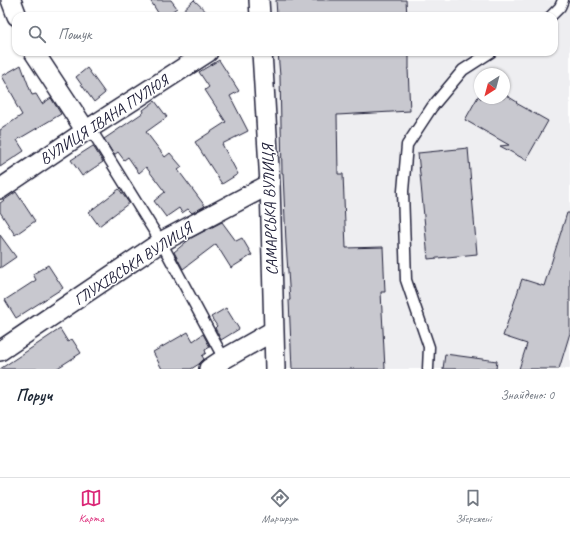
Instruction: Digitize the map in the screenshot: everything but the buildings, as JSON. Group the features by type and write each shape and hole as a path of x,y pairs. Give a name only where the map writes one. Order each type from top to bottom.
{"street":[{"path":"11,0 16,12"},
{"path":"259,0 260,12"},
{"path":"37,56 88,130"},
{"name":"ВУЛИЦЯ ІВАНА ПУЛЮЯ","path":"0,189 202,56"},
{"name":"САМАРСЬКА ВУЛИЦЯ","path":"262,56 270,184 275,369"},
{"name":"ГЛУХІВСЬКА ВУЛИЦЯ","path":"0,351 161,242 270,184"},
{"path":"216,364 273,331"}],"lane":[{"path":"555,12 563,0"},
{"path":"428,369 429,347 406,280 403,191 407,145 432,107 463,70 485,56"},
{"path":"88,130 161,242 216,364"}],"shaded area":[{"path":"265,0 570,0 570,369 281,369 267,56 558,56 558,12 266,12"}]}
